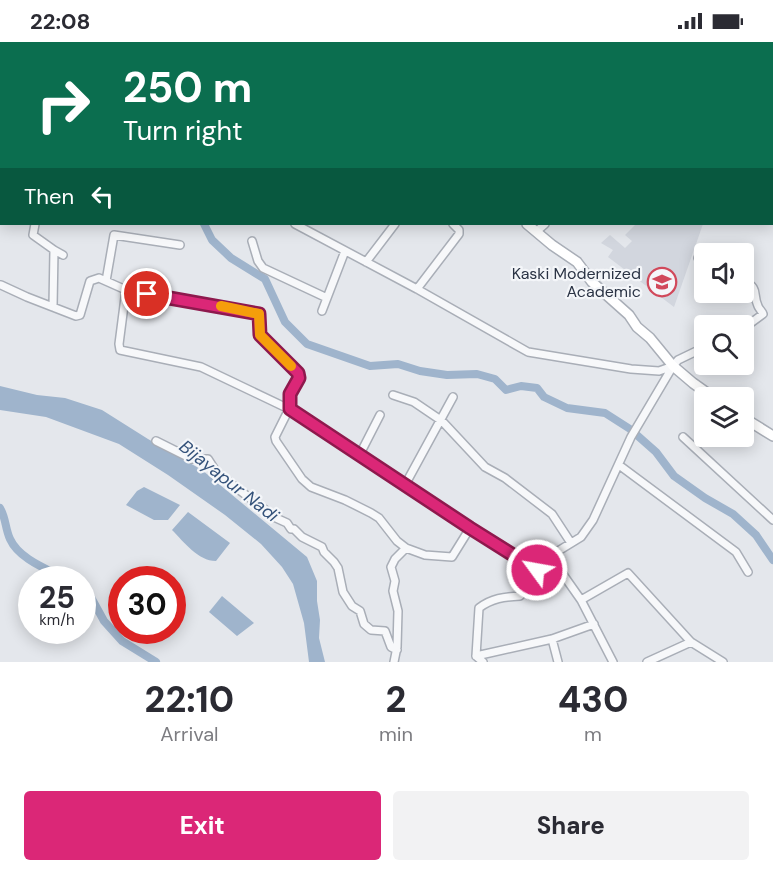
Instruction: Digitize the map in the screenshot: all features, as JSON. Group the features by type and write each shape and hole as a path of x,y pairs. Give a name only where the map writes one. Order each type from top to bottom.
{"main road":[{"path":"529,225 552,246 577,262 592,282 629,315 673,366 699,387"},
{"path":"754,424 773,436"}],"street":[{"path":"35,225 33,235 63,255"},
{"path":"297,225 528,351 659,372 673,366"},
{"path":"366,262 394,225"},
{"path":"417,289 459,234 459,230 454,225"},
{"path":"537,231 544,225"},
{"path":"106,280 114,235 180,245"},
{"path":"252,241 258,261 263,268 327,298"},
{"path":"53,307 54,250"},
{"path":"322,311 345,250"},
{"path":"1,285 76,316 80,315 90,281 99,278 126,290 259,314 260,335 298,373 299,378 290,394 290,409 275,437 302,479 311,487 371,513 379,518 397,541 406,548 425,555 452,557 470,528"},
{"path":"754,288 758,306 764,314 754,321"},
{"path":"126,290 118,345 120,350 201,367 290,409 537,570"},
{"path":"476,656 479,608 489,601 520,596 529,586 537,570 550,556 581,537 592,520 631,437 673,366 678,360 694,352"},
{"path":"393,395 414,402 442,421 485,467 505,478 552,514 571,543"},
{"path":"405,485 442,421 453,397"},
{"path":"360,454 380,415"},
{"path":"682,437 773,520"},
{"path":"156,441 192,459 208,459 217,473 244,495 286,523 302,537 322,547 338,568 343,592 352,606 360,611 364,624 370,630 384,630 391,647 397,650"},
{"path":"619,465 729,546 736,552 748,572"},
{"path":"394,662 397,650 398,607 393,591 395,581 391,567 398,554 406,548"},
{"path":"550,556 581,600 613,662"},
{"path":"581,600 628,573 691,642 723,662"},
{"path":"476,656 552,639 594,624"},
{"path":"552,639 558,662"},
{"path":"647,662 691,642"},
{"path":"476,656 483,662"}],"shaded area":[{"name":"Kaski Modernized Academic","path":"635,225 703,225 696,243 694,243 694,250 674,307 608,257 613,250 601,243 610,235 625,248 632,241 625,235"}],"water":[{"path":"0,386 37,395 65,398 102,410 202,470 307,557 317,581 319,638 325,662 309,662 304,623 293,584 282,567 261,544 225,515 119,444 46,417 0,410"},
{"path":"144,487 180,505 168,520 154,520 126,505 137,491"},
{"path":"188,512 230,543 216,561 197,554 172,530"},
{"path":"222,596 254,623 237,636 209,612"}],"waterway":[{"path":"204,225 212,240 231,258 265,279 285,322 307,344 370,366 398,364 420,371 447,375 477,374 495,379 506,390 521,386 537,388 544,397 567,408 605,413 630,429 656,452 674,476 733,514 756,535 773,560"},
{"path":"0,508 14,546 40,566"},
{"path":"96,606 104,621 122,641 156,662"}],"slow traffic":[{"path":"221,306 259,314 260,335 291,366"}],"place":[{"name":"Kaski Modernized Academic","path":"662,282"}],"route":[{"path":"147,294 259,314 260,335 298,373 299,378 290,394 290,409 537,570"}],"water label":[{"name":"Bijayapur Nadi","path":"229,481"}]}
